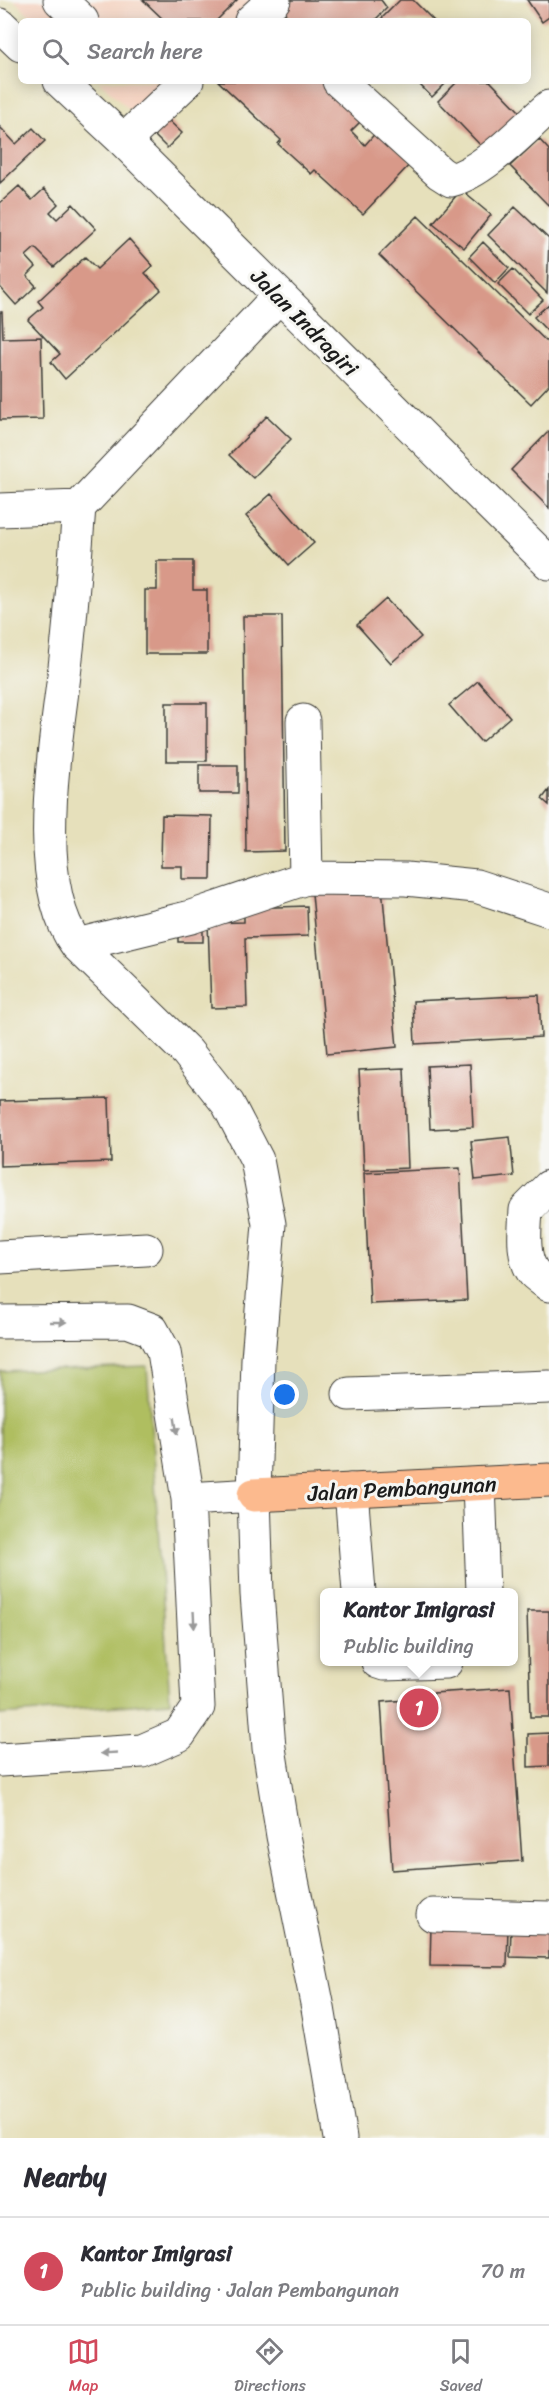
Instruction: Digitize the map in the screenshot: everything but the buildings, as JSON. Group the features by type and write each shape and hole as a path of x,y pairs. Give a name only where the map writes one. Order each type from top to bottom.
{"main road":[{"name":"Jalan Pembangunan","path":"254,1495 549,1480"}],"street":[{"path":"60,0 79,18"},
{"path":"0,25 18,42"},
{"name":"Jalan Indragiri","path":"63,84 124,141 549,563"},
{"path":"124,141 184,84"},
{"path":"342,84 440,173 451,180 466,177 481,166 549,107"},
{"path":"279,296 79,507 49,843 54,888 68,933 77,945 187,1052 228,1104 257,1160 269,1224 258,1359 254,1495 257,1594 269,1748 282,1836 318,2008 340,2138"},
{"path":"0,510 79,507"},
{"path":"303,721 306,878"},
{"path":"77,945 191,917 306,878 406,879 476,885 549,910"},
{"path":"549,1187 526,1210 525,1229 526,1254 533,1272 549,1285"},
{"path":"0,1257 146,1249"},
{"path":"0,1322 128,1321 152,1330 165,1352 188,1498 198,1707 179,1735 142,1751 0,1760"},
{"path":"349,1394 549,1387"},
{"path":"478,1484 483,1588"},
{"path":"351,1490 359,1588"},
{"path":"188,1498 254,1495"},
{"path":"433,1916 549,1918"}],"shaded area":[{"path":"14,0 260,0 241,18 33,18"},
{"path":"102,84 172,84 137,117"}],"green space":[{"path":"147,1366 170,1702 0,1715 0,1371"}],"place":[{"name":"Kantor Imigrasi","path":"419,1708"}]}
